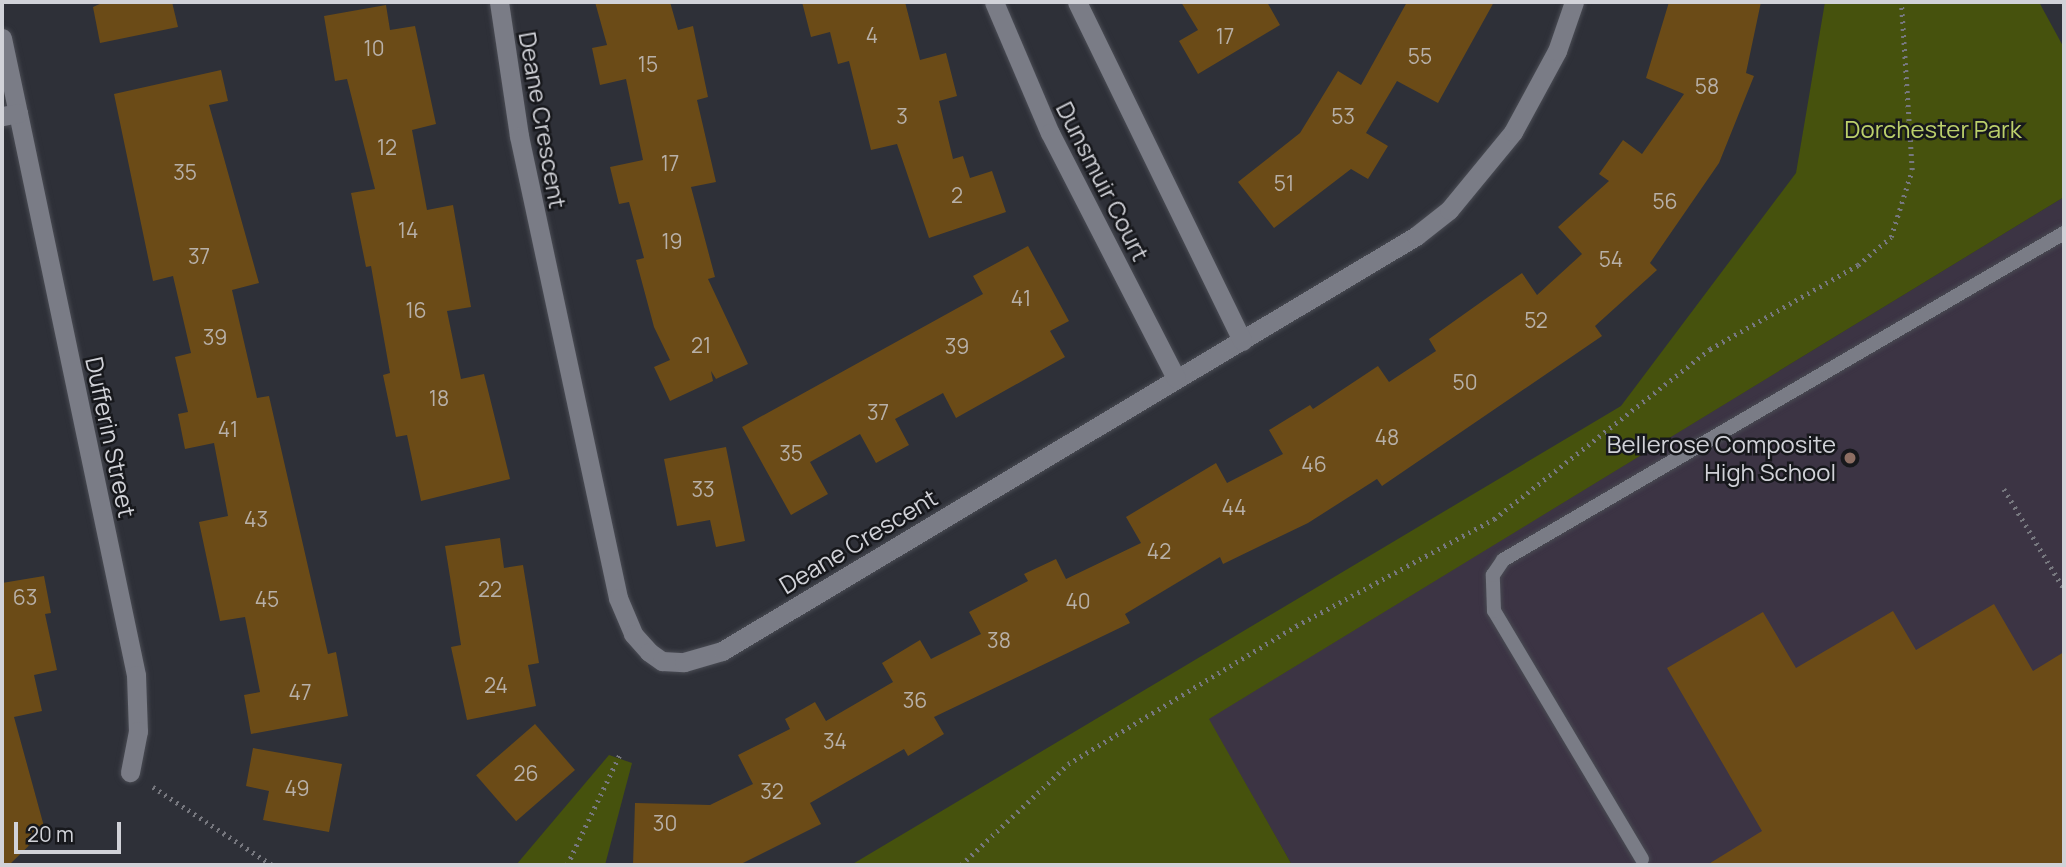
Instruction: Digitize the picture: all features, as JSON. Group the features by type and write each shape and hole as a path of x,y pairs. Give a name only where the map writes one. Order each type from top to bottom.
{"street":[{"name":"Deane Crescent","path":"499,2 519,136 618,598 633,634 662,661 694,660 722,651 1176,378 1388,256 1449,210 1486,168 1537,93 1574,2"},
{"name":"Dunsmuir Court","path":"994,2 1050,133 1176,378"},
{"path":"1077,2 1242,341"},
{"name":"Dufferin Street","path":"2,38 10,115 136,675 138,731 130,772"}],"lane":[{"path":"1642,859 1494,611 1490,593 1503,560 2064,233"}],"path":[{"path":"961,865 1068,764 1296,626 1494,519 1710,349 1858,265 1891,237 1912,170 1901,2"},
{"path":"2004,489 2064,589"},
{"path":"567,865 621,752"},
{"path":"130,772 272,865"}],"shaded area":[{"name":"Bellerose Composite High School","path":"2064,197 2064,865 1292,865 1208,719"}],"green space":[{"name":"Dorchester Park","path":"1825,2 2039,2 2064,48 2064,197 1209,719 1292,865 851,865 1621,406 1796,173"},
{"path":"609,755 632,763 605,865 516,865"}],"building":[{"path":"104,2 172,2 178,27 100,43 93,7"},
{"path":"595,2 670,2 678,30 693,26 708,97 697,100 716,182 691,187 715,277 708,279 748,364 716,379 711,371 713,381 670,401 654,367 670,360 654,327 636,260 644,258 629,202 619,204 610,167 643,160 626,79 600,85 592,48 607,45"},
{"path":"802,2 905,2 920,60 946,53 957,96 939,101 953,159 963,156 970,178 992,171 1006,212 929,238 897,144 871,150 849,61 838,64 830,32 811,37"},
{"path":"1181,2 1267,2 1280,25 1198,74 1179,41 1198,30"},
{"path":"1407,2 1494,2 1438,103 1397,81 1366,133 1388,146 1368,179 1351,169 1274,228 1238,182 1300,133 1338,71 1361,85"},
{"path":"1669,2 1761,2 1746,73 1754,76 1719,163 1650,263 1657,270 1595,326 1602,336 1382,486 1377,479 1308,523 1223,564 1220,557 1125,614 1130,623 934,717 944,734 908,756 904,749 810,803 821,824 739,865 633,865 635,803 710,805 753,784 738,755 790,729 785,719 815,702 826,721 893,682 882,663 920,640 931,659 981,634 969,612 1028,581 1024,574 1056,559 1066,579 1141,543 1126,517 1216,463 1227,483 1283,454 1269,430 1310,405 1313,409 1378,366 1389,382 1436,351 1429,339 1522,273 1537,295 1582,254 1558,227 1609,181 1599,174 1623,140 1642,154 1684,94 1646,78"},
{"path":"386,5 390,30 415,26 436,124 412,130 427,210 453,205 471,307 447,311 461,379 484,374 510,479 421,501 407,435 396,437 383,375 390,373 371,266 366,267 351,193 375,189 347,79 335,81 324,16"},
{"path":"221,70 228,101 209,105 259,283 232,290 257,398 269,396 328,654 336,652 348,716 251,734 244,695 260,692 245,617 220,621 199,522 228,516 214,443 185,449 178,414 188,412 175,357 191,353 173,276 153,281 114,94"},
{"path":"1028,246 1069,321 1050,331 1065,357 956,418 943,393 895,419 909,445 876,463 860,434 810,462 828,494 791,515 742,427 983,294 973,276"},
{"path":"726,447 745,541 716,547 710,520 677,526 664,459"},
{"path":"500,538 504,568 523,565 539,663 528,665 536,706 467,720 451,647 461,645 445,546"},
{"path":"44,576 51,613 45,614 57,670 34,675 42,711 14,717 45,830 9,865 2,865 2,583"},
{"path":"1994,604 2033,671 2064,652 2064,865 1707,865 1762,831 1667,668 1763,612 1796,668 1893,611 1916,650"},
{"path":"535,724 575,770 516,821 476,775"},
{"path":"253,748 342,764 329,832 263,820 269,791 246,786"}],"place":[{"name":"Bellerose Composite High School","path":"1850,458"}]}
